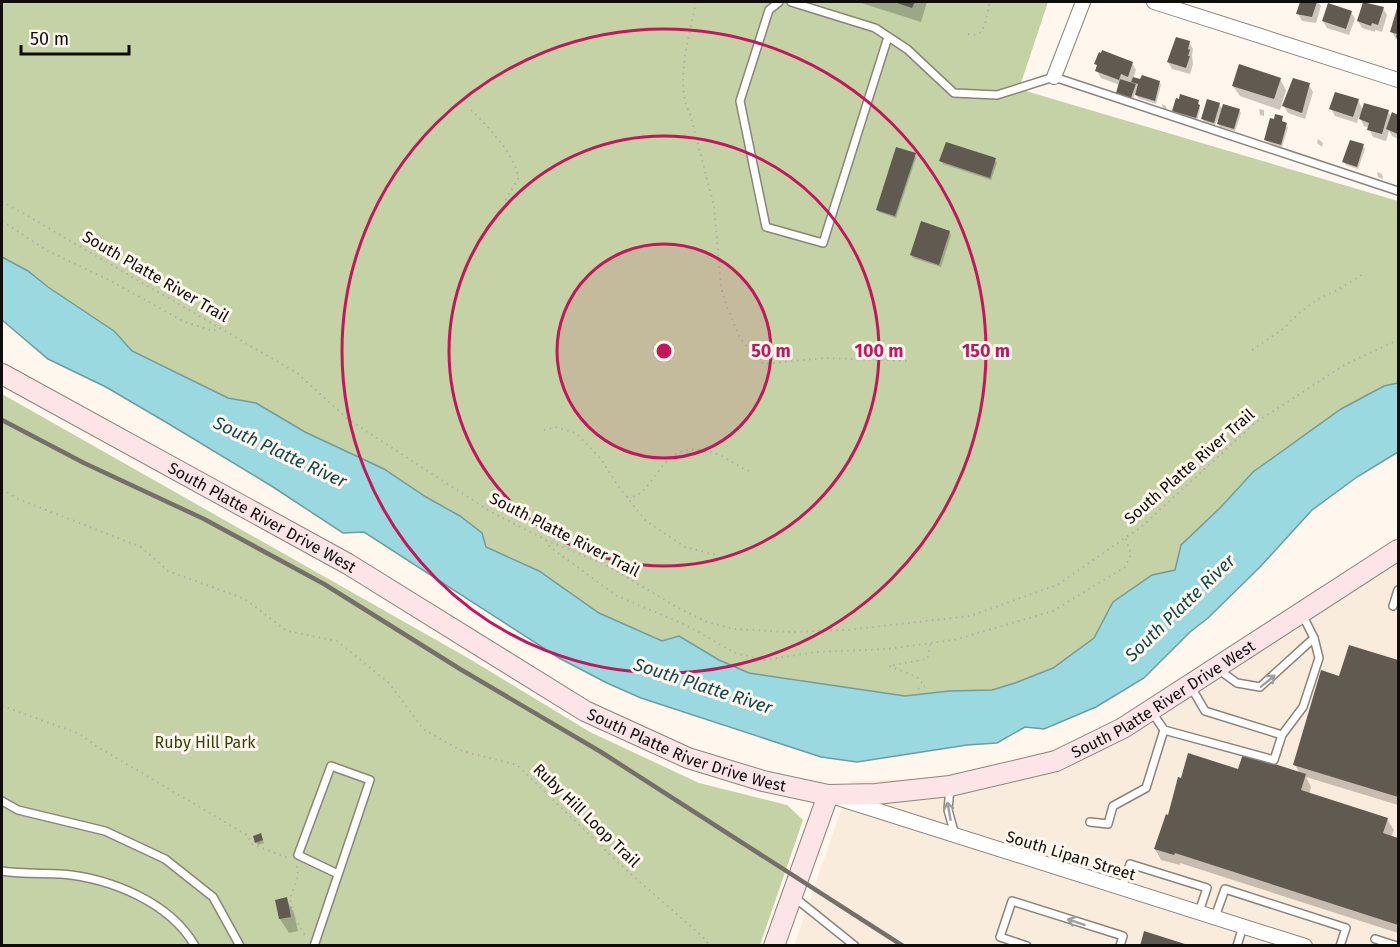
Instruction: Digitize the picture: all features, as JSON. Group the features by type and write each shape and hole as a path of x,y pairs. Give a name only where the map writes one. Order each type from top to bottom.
{"street":[{"path":"1054,77 1083,2"},
{"path":"1154,2 1398,80"},
{"name":"South Platte River Drive West","path":"2,374 348,564 585,711 688,758 763,781 828,795 876,794 950,786 1056,761 1123,728 1398,550"},
{"path":"774,945 828,795"},
{"name":"South Lipan Street","path":"828,795 1305,945"}],"lane":[{"path":"779,2 769,10 740,101 766,226 823,243 888,37"},
{"path":"791,2 875,28 907,49 954,93 997,95 1054,77 1398,191"},
{"path":"1393,606 1398,590"},
{"path":"1151,710 1164,730 1274,760 1282,735 1303,707 1319,658 1314,638 1302,614"},
{"path":"1217,668 1237,683 1260,687 1314,638"},
{"path":"1190,685 1205,711 1282,735"},
{"path":"1090,822 1108,824 1113,806 1146,788 1164,730"},
{"path":"314,945 370,780 331,766 298,855 338,874"},
{"path":"950,786 948,810 955,835"},
{"path":"2,801 18,810 105,831 165,859 213,897 240,945"},
{"path":"1122,888 1130,864 1207,888 1199,912"},
{"path":"2,871 64,874 91,879 127,891 149,900 171,916 195,945"},
{"path":"1215,917 1225,889 1346,928 1340,945"},
{"path":"792,895 855,945"},
{"path":"1027,945 1000,937 1012,901 1123,936 1120,945"},
{"path":"1237,945 1243,926"},
{"path":"1375,939 1397,945"}],"path":[{"path":"696,2 682,82 684,100 690,114 714,206 721,287 740,338 764,364 824,358 910,362"},
{"path":"968,34 977,35 982,31 990,2"},
{"path":"471,110 514,163 518,176 505,201"},
{"name":"South Platte River Trail","path":"2,201 297,373 349,420 481,506 546,540 606,565 680,609 707,622 734,629 793,632 847,630 970,616 1057,585 1141,527 1255,423 1346,364 1398,340"},
{"path":"2,221 46,250 109,280 185,322 213,331 220,327"},
{"path":"1251,350 1283,329 1316,300 1351,283 1365,273"},
{"path":"544,430 555,427 576,433 601,459 646,521 685,547 717,555"},
{"path":"627,496 631,497 641,492 664,463 687,450 699,449 716,453 749,471"},
{"name":"Ruby Hill Loop Trail","path":"2,489 18,499 141,547 168,570 244,599 287,631 337,641 389,683 423,729 462,751 517,765 625,869 704,937 710,945"},
{"path":"546,540 550,547 617,596 686,625 735,653 764,660 816,651 887,649 954,640 1053,611 1125,567 1131,554 1125,537"},
{"path":"918,689 925,686 917,677 889,666 927,658 931,643"},
{"path":"2,706 80,734 96,746 247,835 252,844 297,861 298,876 290,899 294,916 304,936"}],"shaded area":[{"path":"1398,538 1398,945 794,946 851,781 952,778 1053,749 1126,716"}],"green space":[{"path":"2,2 1048,2 1019,89 1398,201 1398,383 1384,386 1341,409 1253,472 1220,508 1175,570 1152,575 1114,602 1094,638 1053,668 992,690 949,691 905,696 749,673 719,660 662,641 599,613 538,571 486,547 460,516 384,469 305,432 256,403 228,398 132,351 114,331 28,271 2,257"},
{"name":"Ruby Hill Park","path":"2,394 468,658 590,732 699,783 787,805 803,820 760,945 2,945"}],"water":[{"name":"South Platte River","path":"2,257 28,271 114,331 132,351 228,398 256,403 305,432 384,469 460,516 482,533 486,547 539,571 599,613 662,641 679,636 719,660 749,673 905,696 949,691 992,690 1053,668 1094,638 1113,602 1152,575 1175,570 1181,545 1253,472 1341,409 1384,386 1398,383 1398,452 1357,477 1312,510 1260,567 1144,678 1096,707 1044,729 1025,727 997,743 967,745 857,762 821,757 641,698 607,683 559,658 364,532 343,533 273,487 169,424 106,387 48,359 2,320"}],"building":[{"path":"894,2 915,2 912,8"},
{"path":"1300,2 1317,2 1312,17 1296,14"},
{"path":"1363,2 1384,7 1378,25 1372,23 1371,26 1357,21"},
{"path":"1328,3 1352,11 1346,29 1322,21"},
{"path":"1398,5 1398,38 1397,34 1390,32"},
{"path":"1176,37 1190,41 1188,56 1190,56 1186,68 1167,62"},
{"path":"1102,50 1133,62 1128,77 1121,74 1119,80 1095,71 1097,65 1094,64"},
{"path":"1239,64 1281,78 1274,99 1232,86"},
{"path":"1142,75 1160,81 1155,101 1135,95 1138,84 1131,82 1133,77 1140,79"},
{"path":"1293,78 1310,83 1302,113 1282,106"},
{"path":"1120,79 1136,84 1131,98 1116,93"},
{"path":"1335,92 1359,99 1353,117 1329,109"},
{"path":"1180,94 1199,100 1200,105 1196,118 1172,111 1176,98 1179,99"},
{"path":"1207,99 1220,103 1214,123 1201,119"},
{"path":"1364,103 1389,110 1382,134 1367,130 1369,123 1359,119"},
{"path":"1223,104 1240,109 1234,129 1217,124"},
{"path":"1392,112 1398,115 1398,134 1386,129"},
{"path":"1275,114 1283,116 1282,121 1287,123 1281,145 1264,140 1270,118 1274,119"},
{"path":"1350,140 1364,144 1357,167 1342,162"},
{"path":"946,142 996,158 990,178 939,161"},
{"path":"896,147 916,153 895,216 876,210"},
{"path":"921,221 950,231 939,265 910,255"},
{"path":"1349,645 1398,660 1398,797 1293,765 1321,670 1339,676"},
{"path":"1188,753 1238,769 1243,754 1306,774 1301,790 1388,818 1383,833 1398,838 1398,925 1175,853 1174,855 1154,849 1166,814 1168,815 1178,777 1181,778"},
{"path":"261,833 263,840 255,843 253,836"},
{"path":"287,897 291,917 279,919 275,900"},
{"path":"1144,931 1188,945 1188,946 1140,946"}],"railway":[{"path":"2,420 84,463 204,519 324,584 460,669 601,752 903,946"}]}
